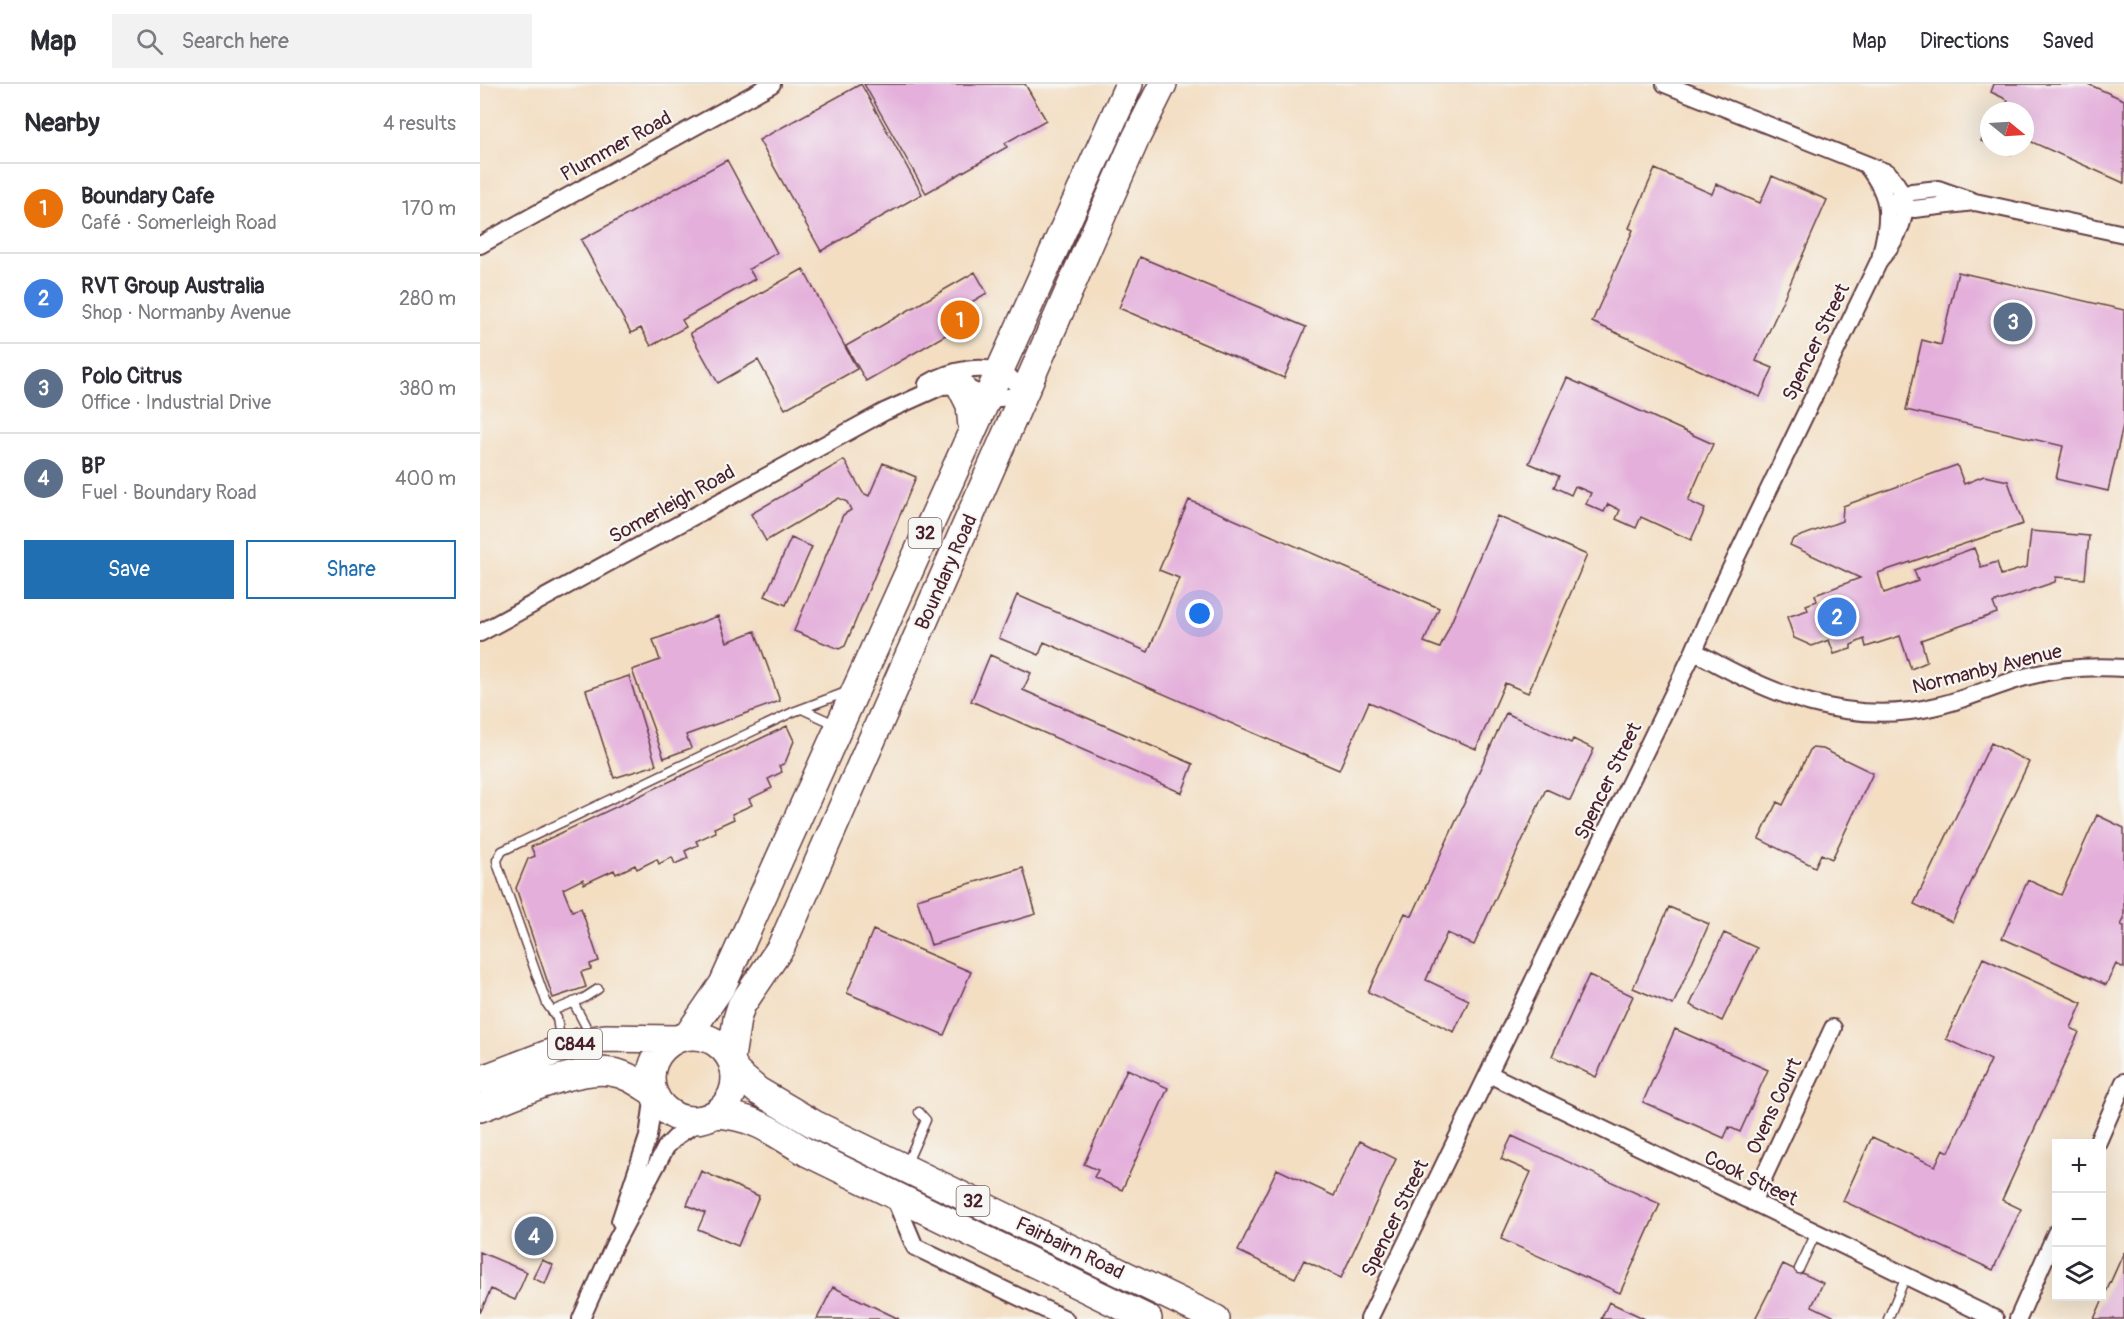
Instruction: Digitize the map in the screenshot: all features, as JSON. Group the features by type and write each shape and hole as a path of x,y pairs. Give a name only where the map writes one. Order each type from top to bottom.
{"main road":[{"name":"Boundary Road","path":"682,1037 723,984 986,397 985,369 1129,84"},
{"name":"Boundary Road","path":"733,1065 736,1019 741,1006 781,947 1136,138 1163,84"},
{"path":"972,427 970,405 985,369"},
{"name":"32","path":"682,1037 713,1040 724,1048 733,1065 733,1093 709,1116 688,1120 674,1115 659,1104 654,1093 651,1076 654,1061 663,1048 682,1037"},
{"name":"C844","path":"480,1080 562,1049 593,1040 682,1037"},
{"name":"Fairbairn Road","path":"733,1065 758,1091 788,1110 1216,1319"},
{"name":"C844","path":"480,1108 583,1072 613,1072 626,1076 654,1093"},
{"name":"Fairbairn Road","path":"709,1116 746,1117 806,1152 1148,1319"}],"street":[{"name":"Plummer Road","path":"480,245 772,84"},
{"name":"Spencer Street","path":"1369,1319 1694,651 1724,583 1880,259 1888,222 1898,203 1867,166 1665,84"},
{"path":"1898,203 1912,192 1938,189 1975,202 2124,234"},
{"path":"985,369 1010,378 1025,395"},
{"name":"Somerleigh Road","path":"480,633 884,412 935,379 952,372 985,369"},
{"path":"986,397 1025,395"},
{"name":"Normanby Avenue","path":"1694,651 1761,686 1798,701 1861,713 1896,712 1937,706 2027,676 2064,669 2124,669"},
{"name":"Ovens Court","path":"1752,1202 1833,1028"},
{"name":"Cook Street","path":"1489,1074 1995,1319"},
{"path":"2099,1139 2124,1082"},
{"path":"614,1245 623,1210 648,1137 654,1093"},
{"path":"581,1319 614,1245 666,1147 677,1136 709,1116"},
{"path":"893,1195 915,1247 1065,1319"},
{"path":"2018,1319 2052,1242"}],"lane":[{"path":"562,1049 560,1027 498,866 497,860 502,851 802,709 855,689"},
{"path":"802,709 828,721 836,732"},
{"path":"552,1011 598,989"},
{"path":"573,1002 593,1040"},
{"path":"905,1168 926,1120 919,1112"},
{"path":"1799,1269 1816,1233"},
{"path":"1888,1319 1906,1276"}],"building":[{"path":"861,84 922,194 821,251 759,140"},
{"path":"864,84 1025,84 1046,120 1005,143 1007,147 926,193"},
{"path":"1994,84 2088,84 2124,100 2124,183 2034,143 2034,102 2007,102 2008,100 1991,92"},
{"path":"727,160 777,253 749,269 755,279 682,320 686,327 651,346 641,328 631,333 581,240"},
{"path":"1655,169 1712,194 1716,184 1760,203 1772,176 1827,200 1756,361 1773,368 1760,397 1592,322 1633,230 1629,228"},
{"path":"1140,257 1306,327 1284,378 1119,308"},
{"path":"803,269 857,369 785,409 758,360 718,383 690,333"},
{"path":"975,272 987,293 968,304 975,318 866,381 846,346"},
{"path":"1958,272 2124,310 2124,421 2108,491 2056,479 2063,446 1906,410 1922,340 1941,345"},
{"path":"1567,378 1713,444 1688,501 1705,509 1691,540 1641,517 1636,528 1616,519 1620,510 1608,504 1604,512 1586,504 1591,493 1575,486 1571,495 1554,487 1559,476 1529,463"},
{"path":"844,460 863,493 869,496 883,463 916,477 845,646 839,649 794,631 843,515 851,510 847,502 839,498 766,541 751,514"},
{"path":"1957,465 1964,484 1984,476 2008,481 2023,524 1878,573 1884,593 1918,581 1914,570 1974,548 1981,567 1997,562 2001,575 2027,567 2031,531 2089,536 2085,579 2056,577 2055,582 1993,603 1997,613 1921,640 1927,662 1911,669 1900,636 1866,647 1864,639 1851,645 1851,649 1834,654 1829,640 1812,646 1794,638 1787,617 1808,610 1806,605 1817,601 1815,595 1860,578 1790,545 1793,539 1842,521 1843,506"},
{"path":"1189,500 1439,608 1424,642 1440,648 1497,516 1587,555 1528,693 1505,683 1476,749 1369,702 1339,770 1044,642 1039,655 999,638 1017,595 1148,652 1179,578 1159,570"},
{"path":"791,538 812,547 786,605 765,596"},
{"path":"718,616 727,642 755,631 780,701 686,735 691,748 664,758 632,670 660,660 653,640"},
{"path":"990,655 1031,673 1023,690 1193,764 1182,793 971,701"},
{"path":"629,676 656,765 614,778 586,690"},
{"path":"1506,713 1571,743 1573,739 1594,749 1570,800 1546,789 1474,945 1447,933 1426,980 1469,1000 1454,1032 1368,992 1405,913 1412,916"},
{"path":"787,726 794,741 785,763 779,766 782,772 768,779 772,788 749,799 752,805 732,814 734,819 714,828 716,832 696,841 698,845 685,851 688,858 675,864 672,857 659,864 657,859 637,869 635,865 616,874 614,870 584,884 583,879 563,889 572,911 581,908 599,961 590,964 591,969 581,972 586,987 553,998 516,888 528,859 535,856 531,847"},
{"path":"1991,743 2029,762 1952,922 1914,904"},
{"path":"1811,748 1823,749 1873,773 1832,859 1821,854 1815,867 1759,839 1777,802 1783,805"},
{"path":"2097,815 2124,828 2124,919 2121,925 2124,926 2124,968 2116,964 2106,985 2002,938 2028,880 2061,895"},
{"path":"1023,868 1036,914 931,945 917,899"},
{"path":"1669,907 1709,924 1673,1005 1633,988"},
{"path":"873,930 971,972 944,1035 847,993"},
{"path":"1724,933 1757,948 1722,1021 1690,1005"},
{"path":"1983,958 2082,1003 2071,1028 2079,1032 2002,1200 2021,1209 1993,1270 1843,1201 1872,1137 1935,1166 1943,1149 1949,1152 1991,1060 1946,1039"},
{"path":"1589,975 1633,996 1596,1077 1552,1056"},
{"path":"1675,1029 1768,1070 1740,1132 1729,1127 1724,1138 1643,1102"},
{"path":"1127,1069 1168,1088 1122,1190 1094,1177 1098,1170 1084,1164"},
{"path":"1512,1136 1660,1204 1620,1293 1501,1239 1531,1172 1501,1159"},
{"path":"1360,1141 1396,1159 1341,1278 1304,1260 1295,1278 1238,1251 1277,1169 1334,1196"},
{"path":"701,1171 759,1196 738,1246 698,1229 705,1213 687,1205"},
{"path":"480,1252 527,1272 515,1300 491,1289 480,1313"},
{"path":"2124,1252 2124,1319 2094,1319 2102,1301 2106,1301 2106,1292"},
{"path":"542,1260 553,1265 545,1284 533,1278"},
{"path":"1783,1264 1823,1283 1812,1306 1839,1319 1755,1319"},
{"path":"833,1287 899,1319 817,1319"},
{"path":"1609,1302 1645,1319 1601,1319"}],"place":[{"name":"Boundary Cafe","path":"960,320"},
{"name":"Polo Citrus","path":"2013,322"},
{"name":"RVT Group Australia","path":"1837,617"},
{"name":"BP","path":"534,1236"}]}
